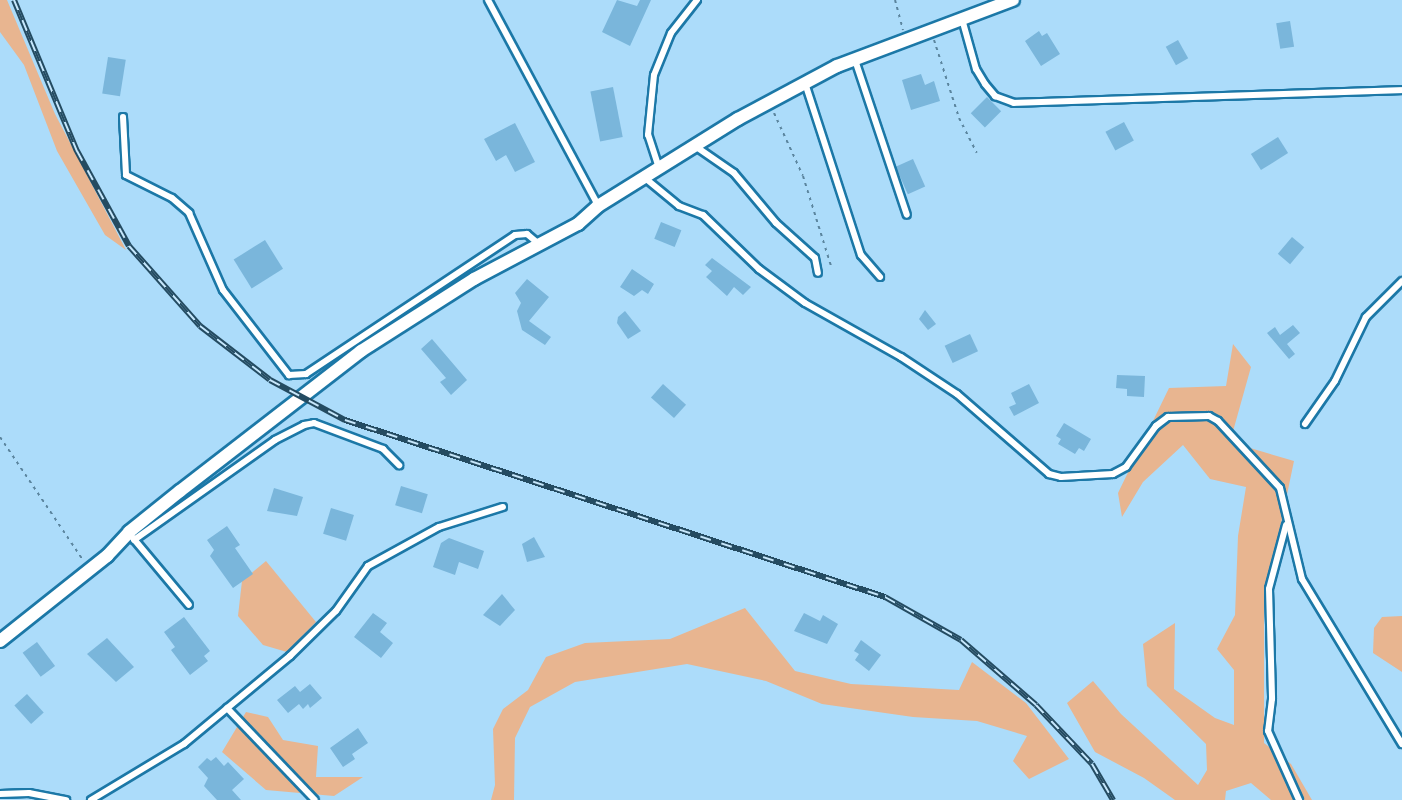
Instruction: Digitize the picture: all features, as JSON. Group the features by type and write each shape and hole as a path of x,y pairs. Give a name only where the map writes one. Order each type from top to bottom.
{"street":[{"path":"0,641 362,351 474,279 578,224 598,206 694,146 805,83 906,38 1013,0"}],"lane":[{"path":"488,0 598,206"},
{"path":"659,168 648,135 654,75 671,33 697,0"},
{"path":"962,18 976,69 985,84 995,96 1014,103 1402,90"},
{"path":"855,59 907,215"},
{"path":"805,83 861,255 880,277"},
{"path":"123,117 126,175 172,198 189,213 223,290 289,375 306,374 515,235 527,234 540,245"},
{"path":"694,146 734,172 776,223 815,258 818,273"},
{"path":"645,178 679,206 703,215 759,270 805,303 901,357 957,394 1049,474 1061,477 1113,474 1131,462 1161,421 1176,417 1209,416 1218,421 1280,488 1302,579 1402,744"},
{"path":"1305,424 1335,381 1366,317 1402,281"},
{"path":"189,605 132,536 275,440 304,425 314,423 382,449 399,465"},
{"path":"91,800 184,744 227,708 320,629 368,566 439,527 503,507"},
{"path":"1288,522 1269,589 1272,699 1268,731 1299,800"},
{"path":"227,708 315,800"},
{"path":"0,794 29,793 66,800"}],"path":[{"path":"895,0 906,38"},
{"path":"931,29 962,127 977,153"},
{"path":"766,104 777,117 803,176 817,232 831,267"},
{"path":"0,437 89,570"}],"shaded area":[{"path":"0,0 7,0 55,114 126,250 105,235 57,151 24,65 0,32"},
{"path":"1233,344 1251,367 1230,442 1294,461 1264,605 1264,743 1291,764 1312,800 1271,800 1251,783 1226,791 1225,800 1175,800 1144,778 1095,752 1067,703 1093,681 1121,714 1198,785 1207,770 1206,744 1147,686 1143,644 1175,623 1174,689 1215,718 1234,725 1234,670 1217,649 1235,615 1238,536 1246,487 1210,479 1183,445 1143,482 1122,517 1118,493 1169,388 1226,386"},
{"path":"266,561 316,622 287,652 263,645 238,616 242,581"},
{"path":"745,608 795,671 851,684 959,690 972,662 1026,703 1069,759 1029,779 1013,761 1027,736 977,721 913,717 822,704 766,681 687,664 575,682 530,707 515,738 514,800 491,800 495,785 493,729 503,709 528,690 546,657 585,643 670,639"},
{"path":"1402,616 1402,672 1373,653 1374,628 1382,617"},
{"path":"246,712 268,717 283,740 318,746 316,777 363,777 334,796 266,790 222,752"}],"building":[{"path":"617,0 637,6 640,0 651,0 630,46 602,32"},
{"path":"1290,21 1294,47 1280,49 1276,23"},
{"path":"1039,31 1042,36 1047,33 1060,54 1041,66 1025,41"},
{"path":"1178,40 1188,58 1176,65 1166,47"},
{"path":"108,57 126,60 120,96 102,94"},
{"path":"921,74 925,85 934,81 940,101 911,110 902,80"},
{"path":"613,87 623,137 600,141 590,91"},
{"path":"987,97 1001,111 985,127 971,113"},
{"path":"1124,122 1134,141 1115,150 1105,132"},
{"path":"515,123 535,162 515,172 506,155 496,161 484,139"},
{"path":"1278,137 1288,153 1261,170 1251,154"},
{"path":"913,159 925,186 908,194 896,167"},
{"path":"661,222 681,230 675,247 654,239"},
{"path":"1292,237 1304,247 1290,264 1278,254"},
{"path":"265,240 283,269 252,288 234,260"},
{"path":"712,258 751,287 743,295 734,287 727,296 706,277 712,271 705,265"},
{"path":"632,269 654,284 648,294 642,290 634,296 620,287"},
{"path":"527,279 549,297 529,321 551,337 545,345 522,330 517,311 521,303 515,293"},
{"path":"925,310 936,324 928,330 919,319"},
{"path":"625,311 641,331 628,339 617,323 618,317"},
{"path":"1293,325 1300,333 1287,344 1295,354 1289,359 1267,333 1275,327 1280,335"},
{"path":"970,334 978,351 953,363 945,346"},
{"path":"432,339 467,380 451,395 440,382 446,378 421,349"},
{"path":"1117,375 1145,376 1144,397 1127,396 1127,389 1116,388"},
{"path":"663,384 686,405 674,418 651,397"},
{"path":"1029,384 1039,403 1014,416 1009,407 1016,404 1011,393"},
{"path":"1064,423 1091,439 1084,451 1079,448 1075,454 1058,444 1061,439 1056,436"},
{"path":"401,486 428,494 422,513 395,505"},
{"path":"274,488 303,497 297,516 267,511"},
{"path":"331,508 354,515 346,541 323,534"},
{"path":"227,526 240,545 235,548 253,574 233,588 210,556 214,550 207,540"},
{"path":"534,537 545,557 527,562 522,544"},
{"path":"449,538 484,551 478,569 459,562 455,575 433,567 441,543"},
{"path":"502,594 515,610 500,626 483,615"},
{"path":"373,613 387,623 380,632 393,643 381,658 354,637"},
{"path":"804,613 820,621 823,615 838,624 827,644 794,631"},
{"path":"184,617 210,651 204,656 208,661 190,675 171,650 175,647 164,632"},
{"path":"107,638 134,667 116,682 87,654"},
{"path":"861,640 881,655 869,671 855,660 859,654 854,651"},
{"path":"37,642 55,666 41,677 23,653"},
{"path":"310,684 322,698 310,708 308,704 303,709 299,704 288,713 277,700 295,686 300,692"},
{"path":"27,694 44,713 31,724 14,705"},
{"path":"358,728 368,743 352,754 355,759 343,767 330,748"},
{"path":"216,757 224,766 228,762 244,779 232,790 241,800 217,800 204,786 208,778 198,767 207,758 211,761"}],"railway":[{"path":"14,0 77,151 129,246 200,326 270,380 345,420 885,597 961,640 1036,705 1092,764 1113,800"}]}
